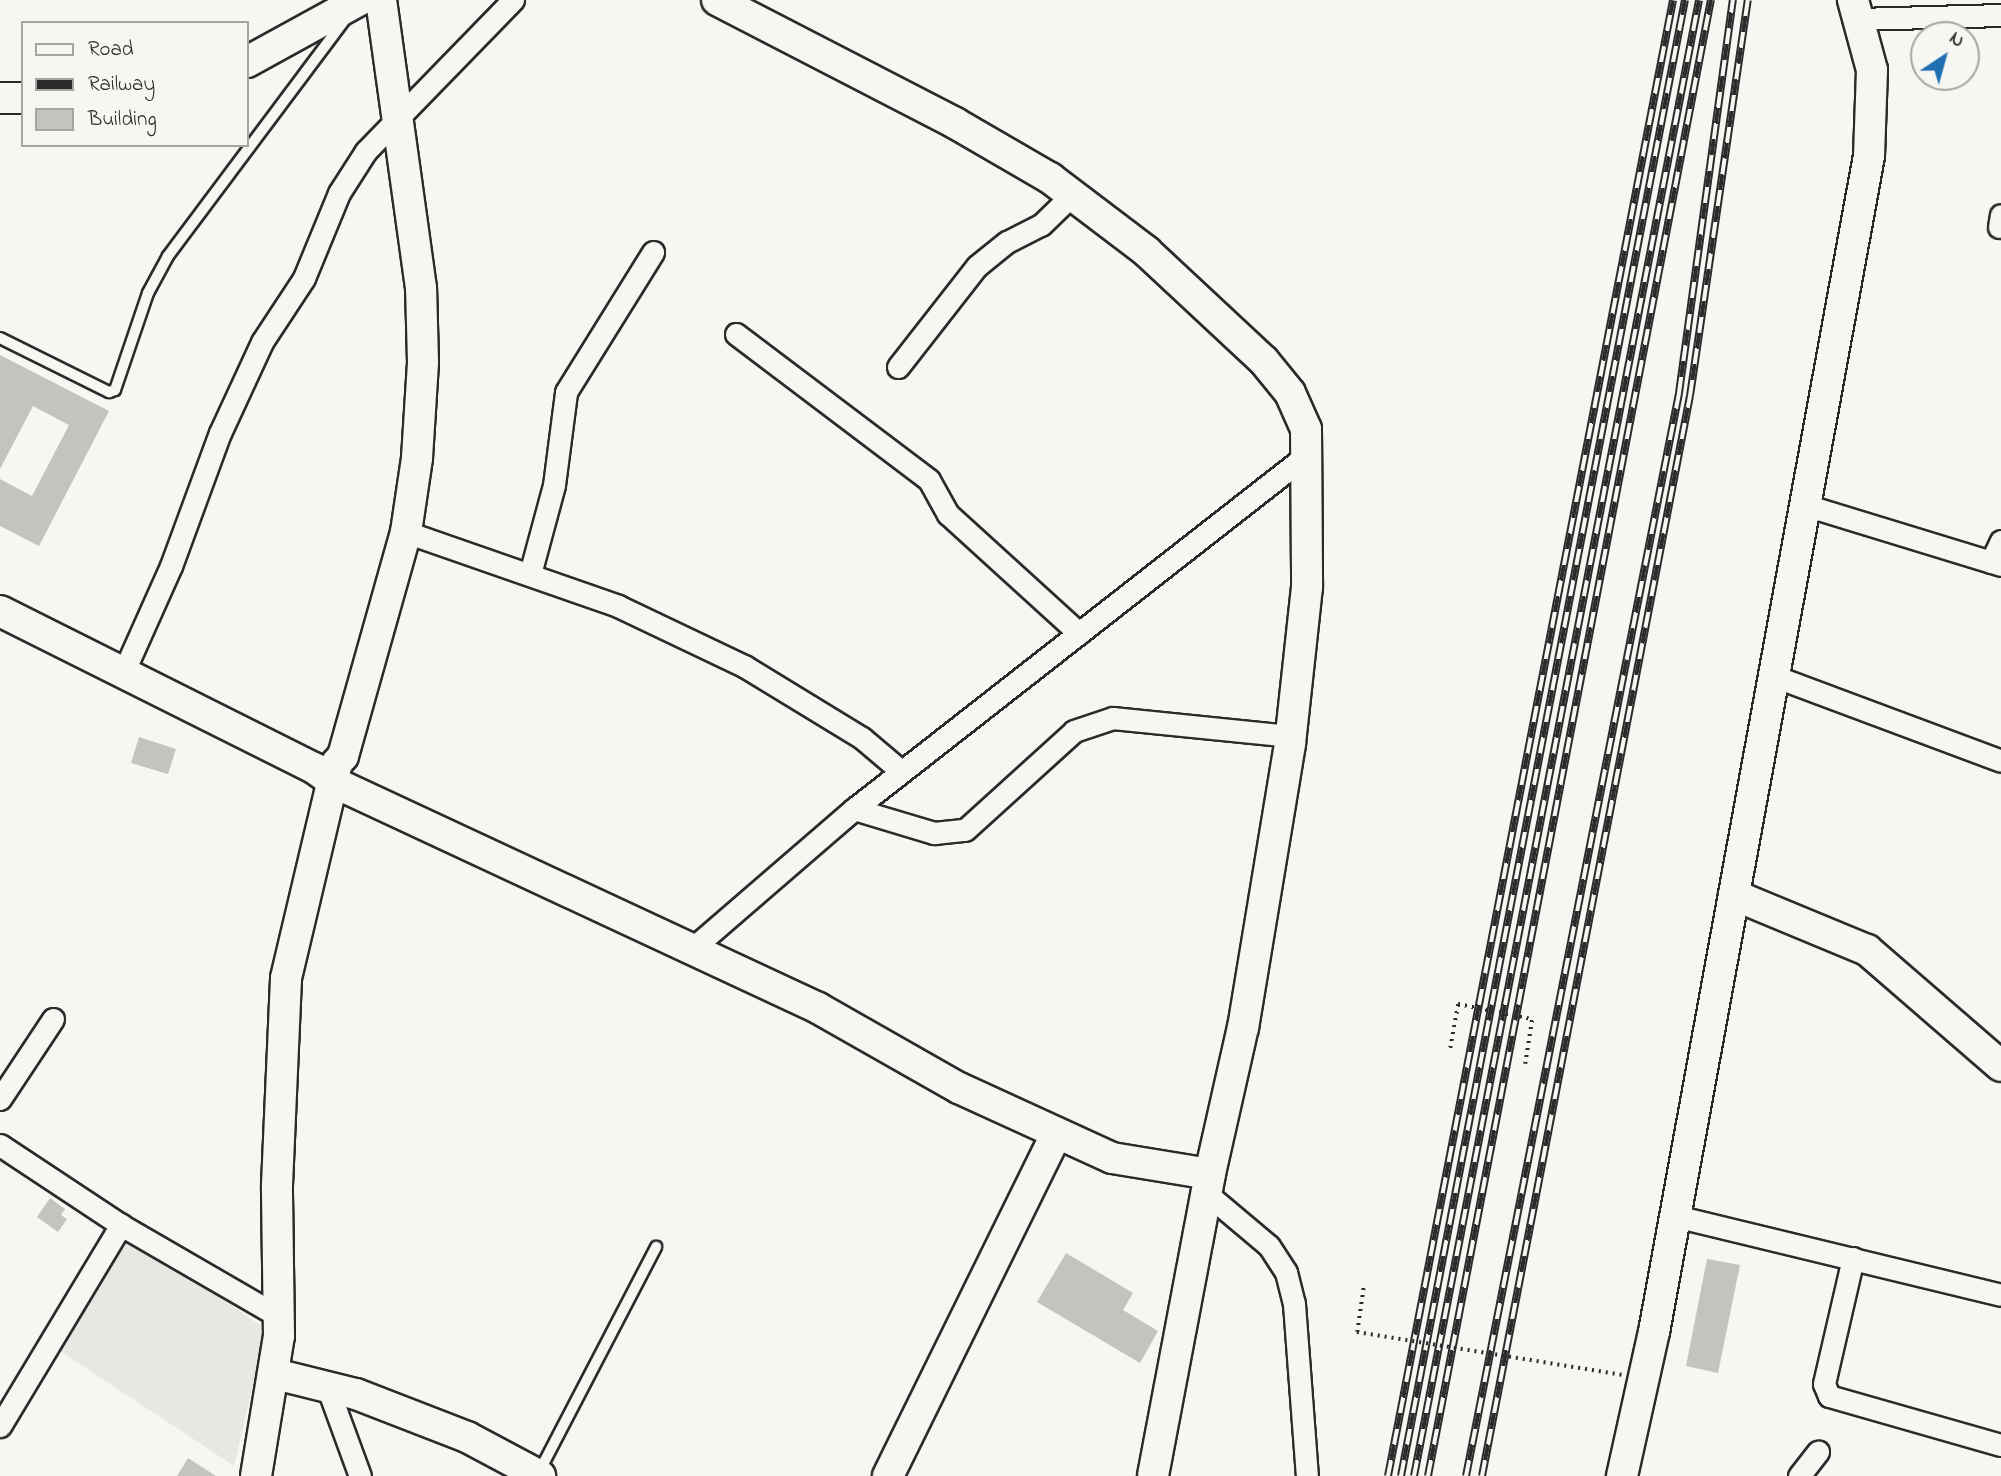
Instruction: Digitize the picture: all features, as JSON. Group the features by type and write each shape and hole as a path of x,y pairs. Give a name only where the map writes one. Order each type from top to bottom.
{"street":[{"path":"248,61 360,0"},
{"path":"271,1476 281,1376 278,1316 283,1000 336,773 406,531 417,457 423,350 422,288 381,0"},
{"path":"124,671 170,566 220,433 262,342 304,278 339,193 366,151 513,0"},
{"path":"717,0 955,123 1072,195 1146,251 1278,376 1300,410 1308,454 1307,587 1291,736 1243,1027 1208,1184 1153,1476"},
{"path":"1622,1476 1675,1216 1869,156 1872,70 1856,10 2001,15"},
{"path":"0,98 21,99"},
{"path":"898,367 977,266 1007,242 1041,225 1072,195"},
{"path":"530,574 554,485 566,392 653,252"},
{"path":"736,334 929,480 948,514 1079,633"},
{"path":"693,948 901,771 1308,454"},
{"path":"1805,505 1996,564 2001,541"},
{"path":"406,531 618,606 744,666 862,738 901,771"},
{"path":"0,611 336,773 643,930 662,933 818,1008 959,1087 1112,1158 1208,1184 1269,1246 1286,1272 1294,1304 1307,1476"},
{"path":"1774,676 2001,761"},
{"path":"854,809 934,833 965,830 1074,731 1102,720 1291,736"},
{"path":"256,1476 293,1337 296,1023 300,980 336,773"},
{"path":"1734,895 1867,950 1998,1057"},
{"path":"0,1099 53,1019"},
{"path":"888,1476 1057,1133"},
{"path":"0,1145 121,1225 278,1316"},
{"path":"1675,1216 2001,1295"},
{"path":"0,1426 121,1225"},
{"path":"1853,1258 1824,1384 1829,1396 2001,1445"},
{"path":"281,1376 327,1386 467,1437 539,1475"},
{"path":"327,1386 360,1476"},
{"path":"1799,1476 1818,1452"}],"lane":[{"path":"0,338 109,392 115,390 148,293 168,256 360,0"},
{"path":"539,1475 656,1247"}],"path":[{"path":"1450,1048 1458,1004 1532,1019 1525,1064"},
{"path":"1364,1284 1357,1332 1622,1375"}],"shaded area":[{"path":"128,1236 266,1329 234,1466 59,1350"}],"building":[{"path":"0,355 109,411 39,546 0,526 0,479 32,496 69,425 33,406 0,469"},
{"path":"139,737 176,749 168,774 131,763"},
{"path":"50,1198 65,1209 61,1215 67,1219 58,1232 37,1217"},
{"path":"1066,1253 1133,1293 1123,1310 1158,1331 1140,1363 1037,1302"},
{"path":"1707,1259 1740,1265 1718,1373 1686,1366"},
{"path":"188,1458 216,1476 177,1476"}],"railway":[{"path":"1388,1476 1673,0"},
{"path":"1401,1476 1685,0"},
{"path":"1414,1476 1699,0"},
{"path":"1428,1476 1711,0"},
{"path":"1466,1476 1679,393 1733,0"},
{"path":"1482,1476 1690,396 1748,0"}]}
